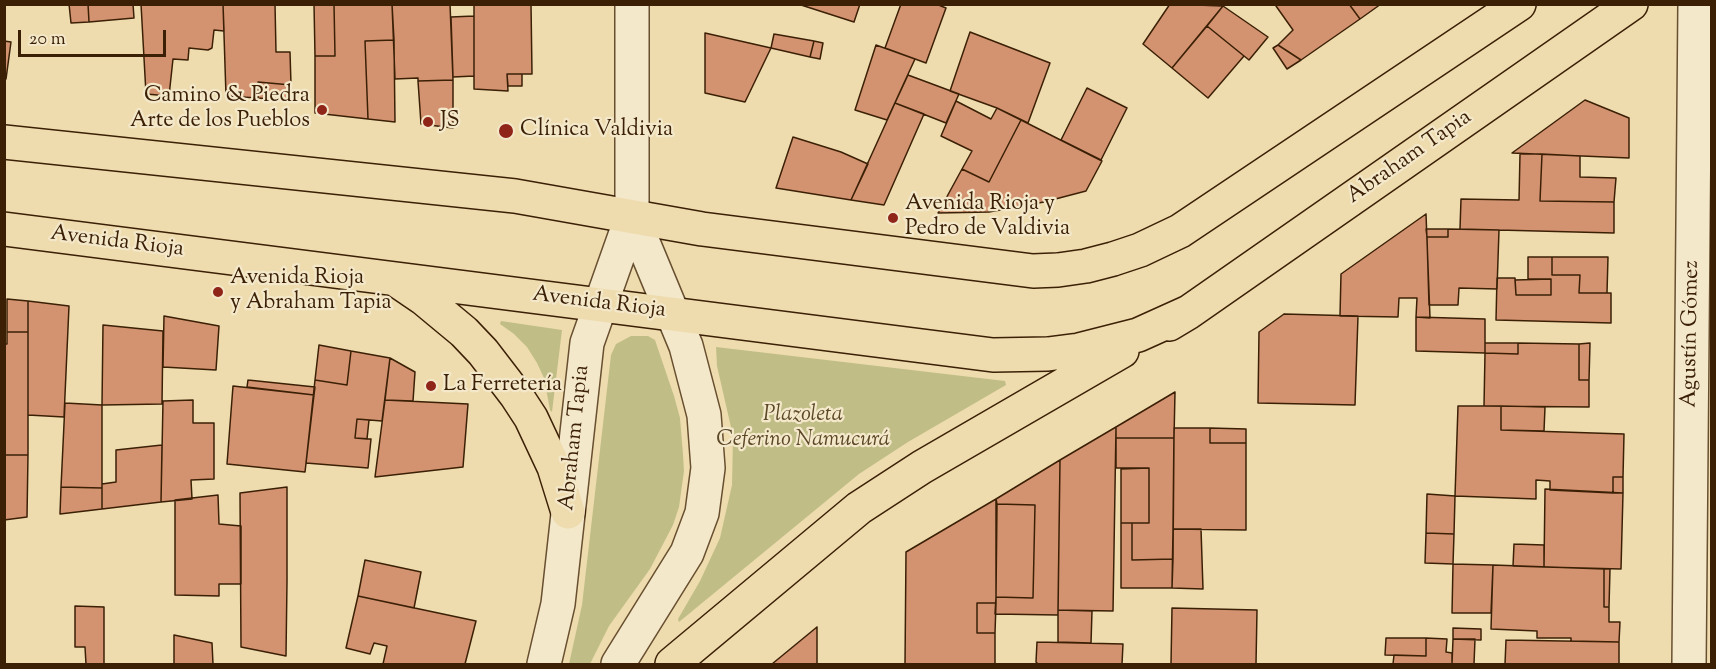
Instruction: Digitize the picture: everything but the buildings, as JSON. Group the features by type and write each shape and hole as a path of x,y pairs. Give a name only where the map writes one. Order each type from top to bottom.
{"main road":[{"path":"4,142 515,196 702,229 1033,271 1086,266 1113,259 1140,250 1180,231 1519,4"},
{"name":"Abraham Tapia","path":"1189,312 1631,4"},
{"name":"Avenida Rioja","path":"4,229 993,354 1017,355 1078,350 1137,335 1189,312"},
{"path":"391,277 444,314 477,345 516,394 535,426 554,467 568,512"},
{"path":"672,664 859,508 922,467 1189,312"}],"street":[{"path":"618,664 687,553 702,513 707,486 708,452 704,415 686,346 632,216 632,4"},
{"name":"Agustín Gómez","path":"1689,664 1695,4"},
{"name":"Abraham Tapia","path":"544,664 558,604 587,343 632,216"}],"green space":[{"path":"501,321 562,330 552,412 544,378 537,363 527,347 500,324"},
{"path":"631,336 648,336 655,340 674,396 680,418 684,471 679,507 673,525 650,569 609,626 590,664 569,664 582,605 611,355 616,344"},
{"name":"Plazoleta Ceferino Namucurá","path":"716,347 1005,381 1006,385 908,442 859,474 679,622 678,619 700,581 720,538 732,485 733,436 717,366"}],"place":[{"name":"Camino & Piedra Arte de los Pueblos","path":"322,110"},
{"name":"JS","path":"428,122"},
{"name":"Clínica Valdivia","path":"506,131"},
{"name":"Avenida Rioja y Pedro de Valdivia","path":"893,218"},
{"name":"Avenida Rioja y Abraham Tapia","path":"218,292"},
{"name":"La Ferretería","path":"431,386"}]}
